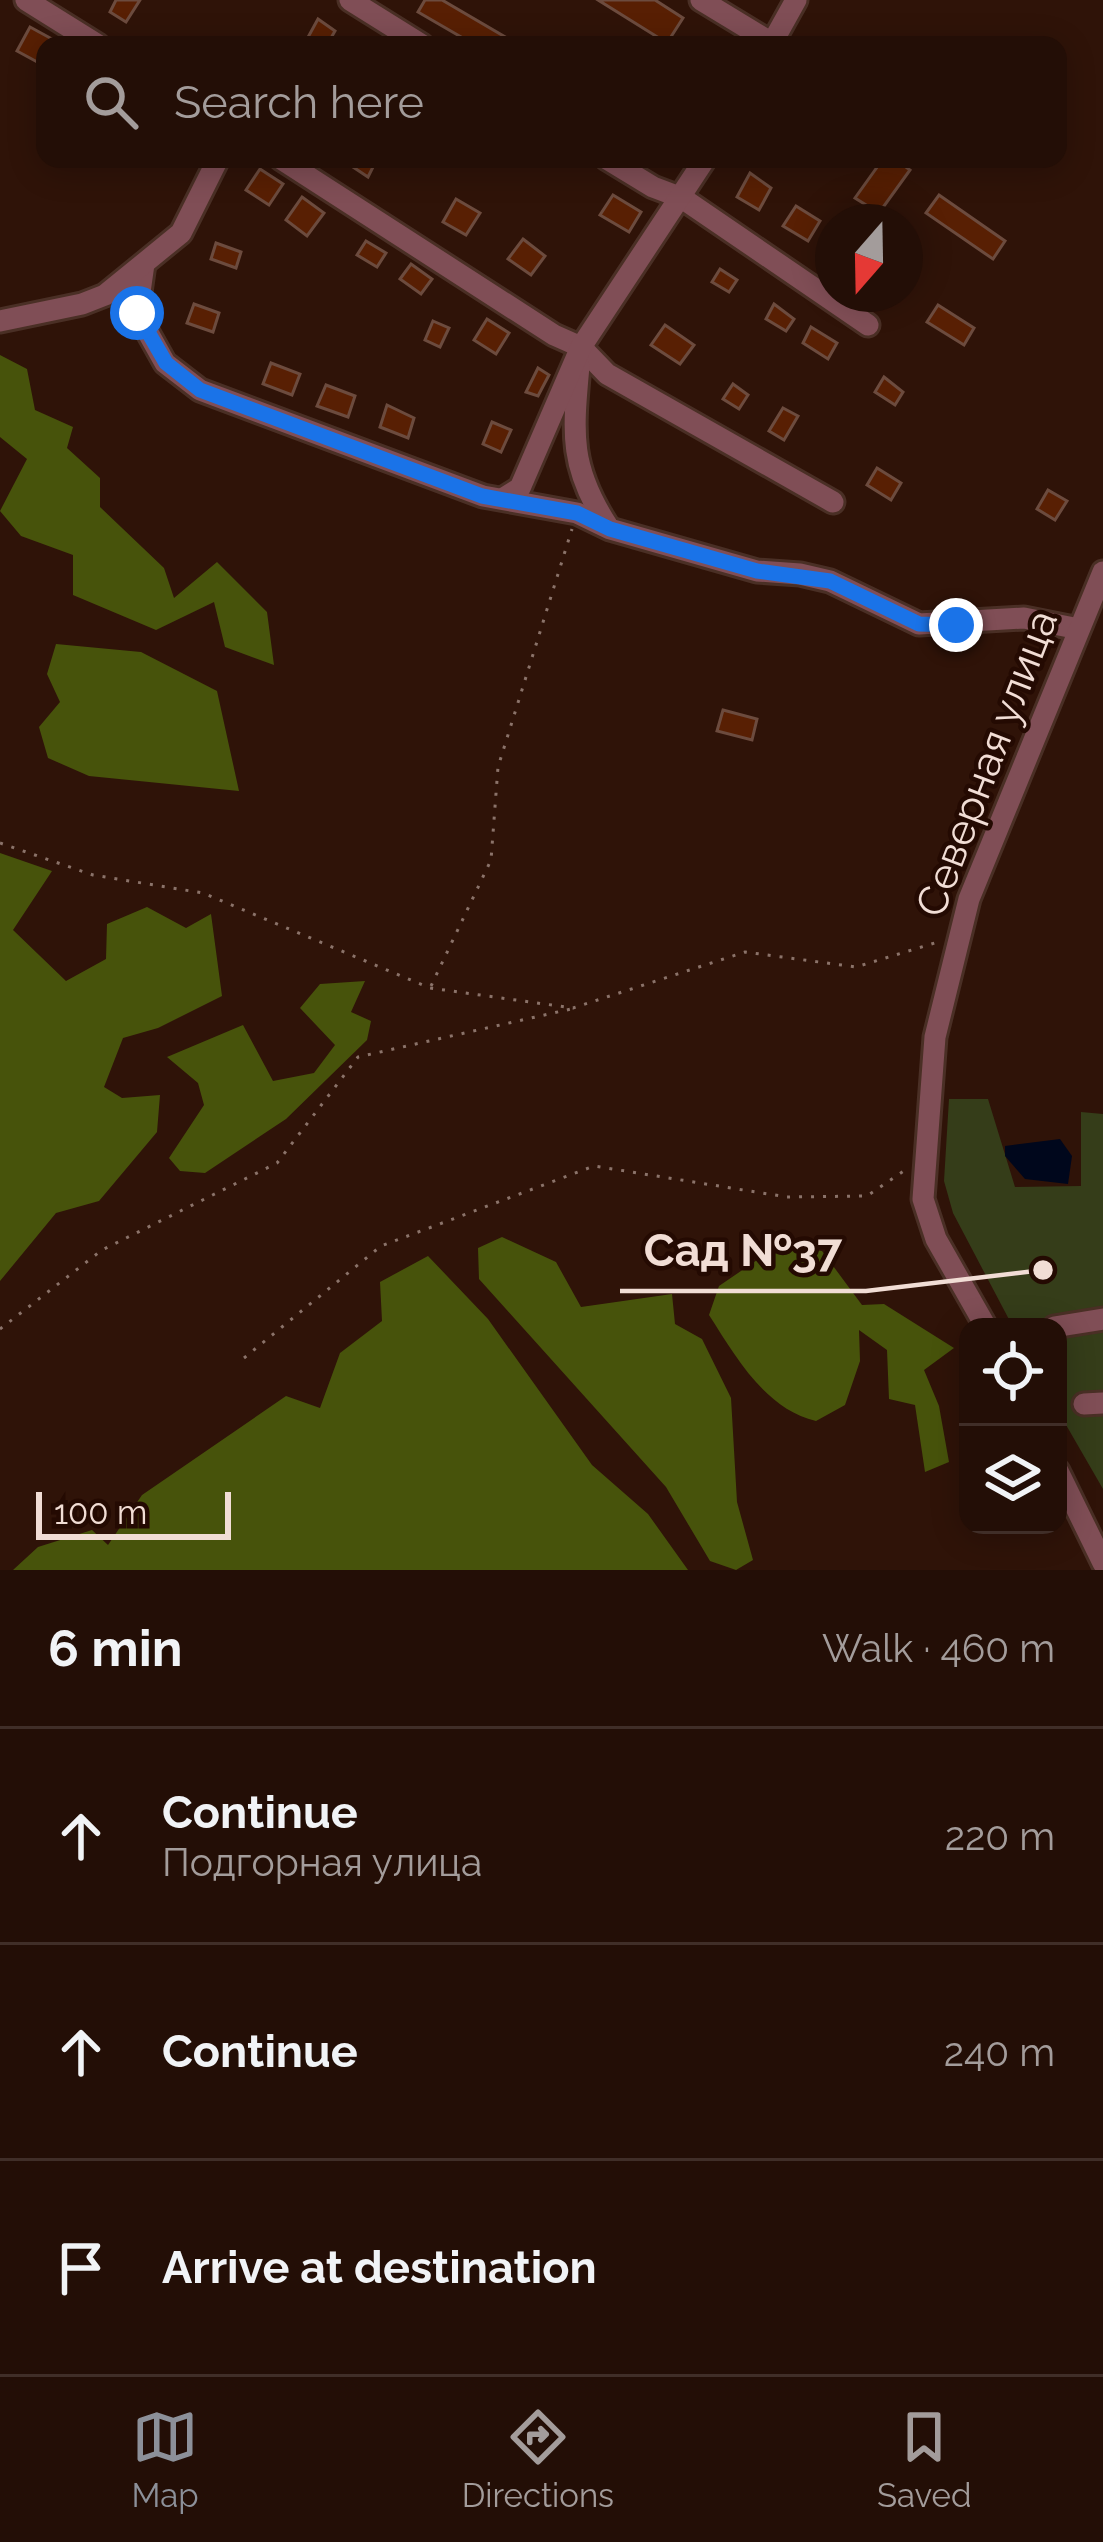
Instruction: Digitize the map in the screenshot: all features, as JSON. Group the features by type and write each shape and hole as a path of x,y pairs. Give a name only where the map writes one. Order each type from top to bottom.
{"street":[{"path":"26,0 84,36"},
{"path":"350,0 408,36"},
{"path":"701,0 760,36"},
{"path":"777,36 796,0"},
{"path":"0,321 105,295 182,232 214,168"},
{"path":"295,168 581,347 607,374 833,502"},
{"path":"621,168 682,198 868,325"},
{"path":"503,498 520,488 581,347 700,168"},
{"path":"144,264 137,313 166,363 200,390 482,496 577,513 610,529 757,571 830,581 919,624 1024,619 1092,625"},
{"path":"581,347 575,443 584,489 610,529"},
{"path":"577,513 584,489"},
{"name":"Северная улица","path":"981,1318 935,1239 923,1198 935,1037 969,899 1092,625 1103,572"},
{"path":"1067,1325 1103,1319"},
{"path":"1067,1489 1103,1563"}],"path":[{"path":"430,988 491,860 498,767 577,513"},
{"path":"0,843 93,875 203,893 430,988 573,1009"},
{"path":"0,1329 102,1250 278,1163 358,1057 573,1009 745,952 856,968 960,935"},
{"path":"244,1358 381,1246 594,1166 787,1198 867,1196 926,1156"}],"green space":[{"path":"0,355 27,369 35,410 73,427 67,448 100,478 100,507 164,568 174,598 217,562 267,612 274,665 225,647 214,602 156,630 73,595 73,555 21,536 0,511 27,459 0,437"},
{"path":"56,644 141,652 217,691 239,791 89,776 48,758 39,727 60,702 47,674"},
{"path":"0,853 52,871 13,930 66,981 106,959 107,924 147,907 186,928 211,914 222,996 158,1028 123,1038 104,1087 122,1098 160,1095 157,1132 99,1201 56,1213 0,1281"},
{"path":"365,981 351,1012 371,1021 367,1040 286,1119 205,1173 180,1171 169,1158 204,1105 198,1083 167,1057 243,1025 273,1081 314,1073 335,1045 300,1008 320,984"},
{"path":"949,1099 988,1099 1015,1187 1081,1186 1081,1112 1103,1114 1103,1489 1067,1427 1067,1318 1008,1318 953,1213 944,1181"},
{"path":"502,1237 556,1262 581,1307 672,1294 675,1324 702,1339 731,1398 737,1502 753,1560 736,1570 710,1561 666,1487 479,1279 478,1248"},
{"path":"779,1245 822,1251 862,1305 884,1304 954,1348 924,1370 939,1406 949,1462 925,1472 915,1405 889,1399 887,1350 859,1330 860,1361 845,1405 816,1421 782,1405 741,1364 709,1315 719,1286"},
{"path":"428,1256 488,1319 592,1465 648,1514 688,1570 13,1570 38,1547 92,1530 108,1545 142,1495 286,1396 320,1408 340,1353 382,1321 380,1282"}],"water":[{"path":"1060,1139 1072,1156 1068,1184 1025,1179 1005,1156 1005,1146"}],"building":[{"path":"116,0 140,0 126,22 110,12"},
{"path":"425,0 442,0 504,36 459,36 418,12"},
{"path":"598,0 655,0 683,18 671,36 656,36"},
{"path":"318,19 335,31 332,36 309,36"},
{"path":"30,27 46,36 36,36 36,61 17,51"},
{"path":"877,168 910,170 885,204 865,204 855,198"},
{"path":"260,169 283,184 269,205 246,190"},
{"path":"750,173 771,188 759,210 737,197"},
{"path":"613,195 641,212 629,232 600,215"},
{"path":"939,195 1005,241 993,259 926,213"},
{"path":"302,197 324,213 307,236 286,220"},
{"path":"456,199 480,213 466,235 443,222"},
{"path":"796,206 815,218 808,241 783,226"},
{"path":"523,239 545,256 531,275 508,259"},
{"path":"366,241 386,253 377,267 357,255"},
{"path":"216,243 241,252 236,268 211,259"},
{"path":"411,264 432,279 421,294 400,279"},
{"path":"720,269 737,280 729,292 712,282"},
{"path":"194,304 219,313 213,332 187,323"},
{"path":"774,304 794,319 786,331 766,319"},
{"path":"938,305 974,328 964,345 927,322"},
{"path":"487,319 509,333 496,354 474,340"},
{"path":"433,321 449,328 440,347 425,340"},
{"path":"665,325 694,345 680,364 651,345"},
{"path":"811,327 837,343 828,359 803,343"},
{"path":"271,363 300,374 292,395 263,384"},
{"path":"538,368 549,375 538,396 526,392"},
{"path":"884,377 903,392 895,405 875,392"},
{"path":"733,384 748,395 739,409 723,399"},
{"path":"326,385 355,396 348,417 317,406"},
{"path":"387,405 414,418 408,438 380,427"},
{"path":"783,408 798,416 784,440 769,431"},
{"path":"492,422 511,430 501,452 483,444"},
{"path":"877,468 901,483 891,500 867,485"},
{"path":"1048,490 1067,501 1055,520 1037,509"},
{"path":"723,710 757,719 752,740 717,731"}],"place":[{"name":"Сад №37","path":"1043,1270"}],"route":[{"path":"137,313 166,363 200,390 482,496 577,513 610,529 757,571 830,581 919,624 956,625"}]}
